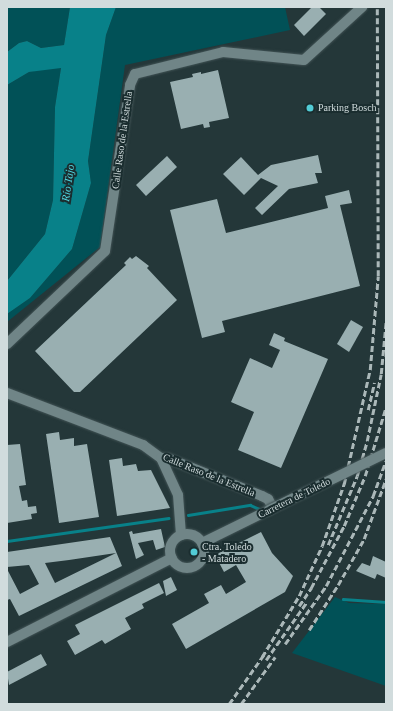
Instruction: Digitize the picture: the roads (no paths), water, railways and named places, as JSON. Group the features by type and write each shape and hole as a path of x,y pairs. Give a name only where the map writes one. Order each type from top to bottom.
{"street":[{"name":"Calle Raso de la Estrella","path":"7,344 105,251 130,85 135,74 223,52 304,60 362,7"},
{"name":"Calle Raso de la Estrella","path":"7,393 143,445 161,458 167,458 210,474 268,499 271,509"},
{"name":"Carretera de Toledo","path":"202,543 386,453"},
{"path":"161,458 178,495 181,535"},
{"path":"181,535 193,535 202,543 204,556 195,566 182,567 172,558 171,545 181,535"},
{"path":"7,642 172,558"}],"water":[{"name":"Río Tajo","path":"70,7 116,7 106,35 88,161 91,183 72,249 30,298 7,314 7,281 45,234 53,200 55,107 61,68 29,72 7,85 7,52 19,43 27,41 41,48 64,45"}],"waterway":[{"path":"188,515 250,505 260,509"},
{"path":"7,541 168,518"},
{"path":"343,599 386,602"}],"railway":[{"path":"262,657 299,596 322,546 344,484 370,370 378,276 377,7"},
{"path":"328,545 357,476 367,441 381,374 386,321"},
{"path":"368,410 374,383"},
{"path":"299,606 311,588 344,526 365,476 386,407"},
{"path":"285,644 326,586 373,496 386,461"},
{"path":"309,630 338,585 364,539 386,479"},
{"path":"266,660 306,603"},
{"path":"229,704 265,653"},
{"path":"241,704 275,657"}],"place":[{"name":"Parking Bosch","path":"310,108"},
{"name":"Ctra. Toledo - Matadero","path":"194,552"}]}
